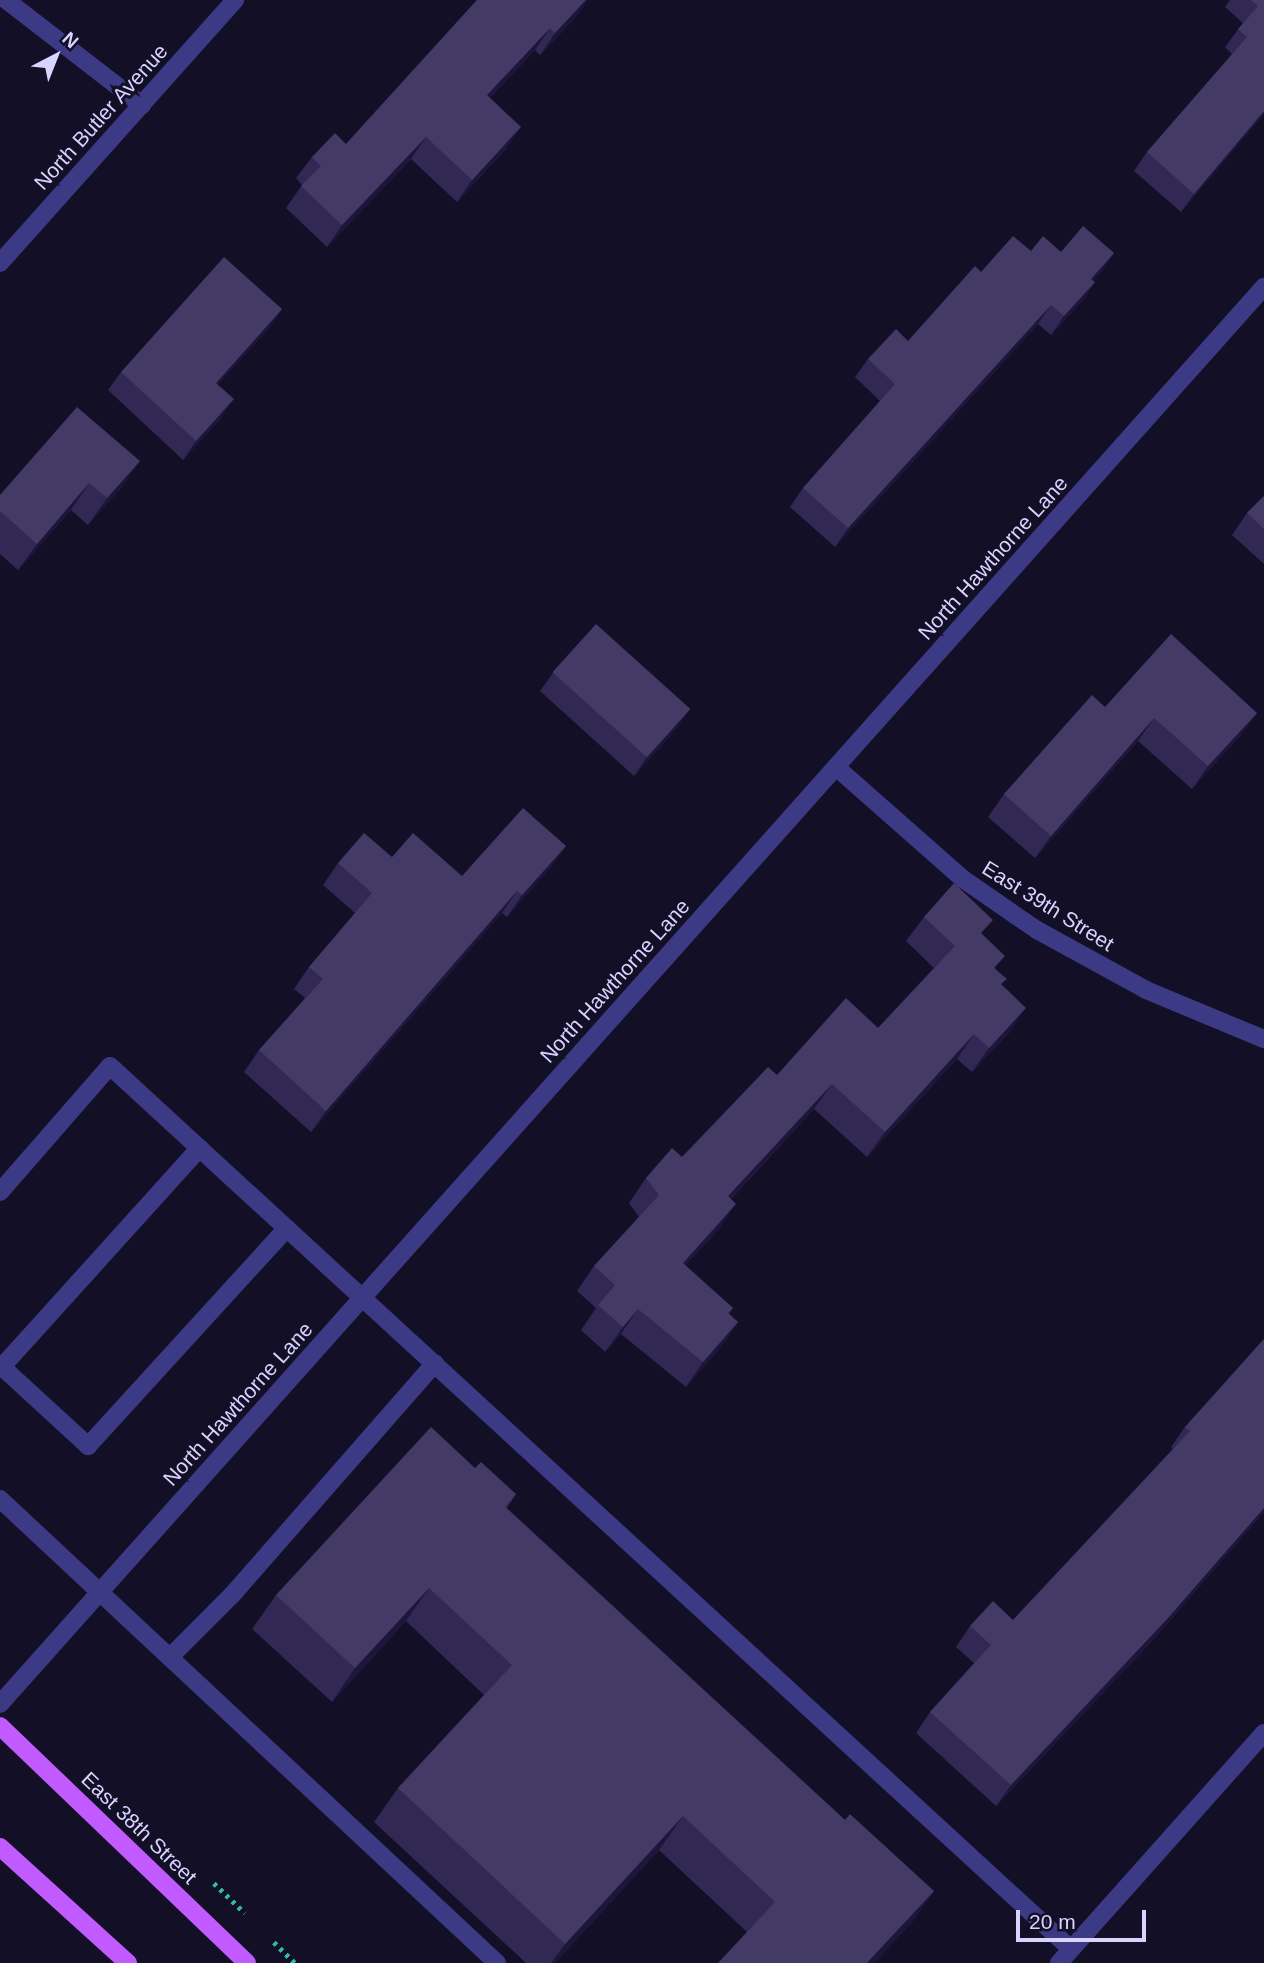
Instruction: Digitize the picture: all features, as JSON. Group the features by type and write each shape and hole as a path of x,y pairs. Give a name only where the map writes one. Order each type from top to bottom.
{"main road":[{"name":"East 38th Street","path":"0,1726 247,1963"},
{"path":"0,1847 128,1963"}],"street":[{"path":"5,0 142,105"},
{"name":"North Butler Avenue","path":"0,263 235,0"},
{"name":"North Hawthorne Lane","path":"0,1704 1264,287"},
{"name":"East 39th Street","path":"836,767 963,879 1037,930 1146,990 1264,1039"},
{"path":"0,1192 110,1066 1071,1949"},
{"path":"200,1148 1,1367 88,1446 287,1228"},
{"path":"172,1656 232,1595 435,1363"},
{"path":"0,1499 103,1591 497,1963"},
{"path":"1059,1963 1264,1732"}],"building":[{"path":"477,0 586,0 555,33 550,28 487,95 521,127 472,180 426,137 342,225 301,186 321,166 312,157 335,133 346,144"},
{"path":"1251,0 1264,0 1264,111 1194,194 1147,152 1247,37 1238,29 1258,6"},
{"path":"1083,226 1114,253 1091,279 1095,282 1064,316 1051,305 848,528 803,488 895,384 868,359 896,329 908,341 975,266 981,272 1013,236 1031,251 1043,236 1061,252"},
{"path":"224,257 282,309 216,383 234,399 196,441 121,372"},
{"path":"77,407 140,461 107,498 89,483 37,544 0,511 0,495"},
{"path":"1264,496 1264,529 1247,513"},
{"path":"596,624 690,709 647,757 553,672"},
{"path":"1171,634 1257,713 1208,766 1154,718 1051,836 1004,794 1092,695 1105,707"},
{"path":"523,808 566,846 522,895 517,891 326,1111 259,1050 323,979 309,967 372,893 338,863 364,833 392,857 413,833 462,876"},
{"path":"954,883 993,920 981,933 1005,956 994,968 1007,979 1001,984 1026,1008 989,1048 974,1034 885,1132 832,1084 728,1196 736,1204 683,1263 733,1308 728,1313 738,1322 703,1362 638,1309 623,1327 598,1305 615,1285 594,1266 659,1195 646,1178 672,1148 682,1157 768,1067 777,1075 846,998 878,1028 955,946 924,917"},
{"path":"1264,1339 1264,1508 1168,1618 1011,1785 930,1712 991,1645 970,1626 993,1601 1013,1620 1190,1431 1185,1427"},
{"path":"431,1427 475,1468 481,1462 516,1494 505,1507 845,1820 850,1814 934,1891 867,1963 718,1963 775,1902 683,1816 565,1944 398,1788 512,1665 429,1588 355,1668 276,1595"}]}
